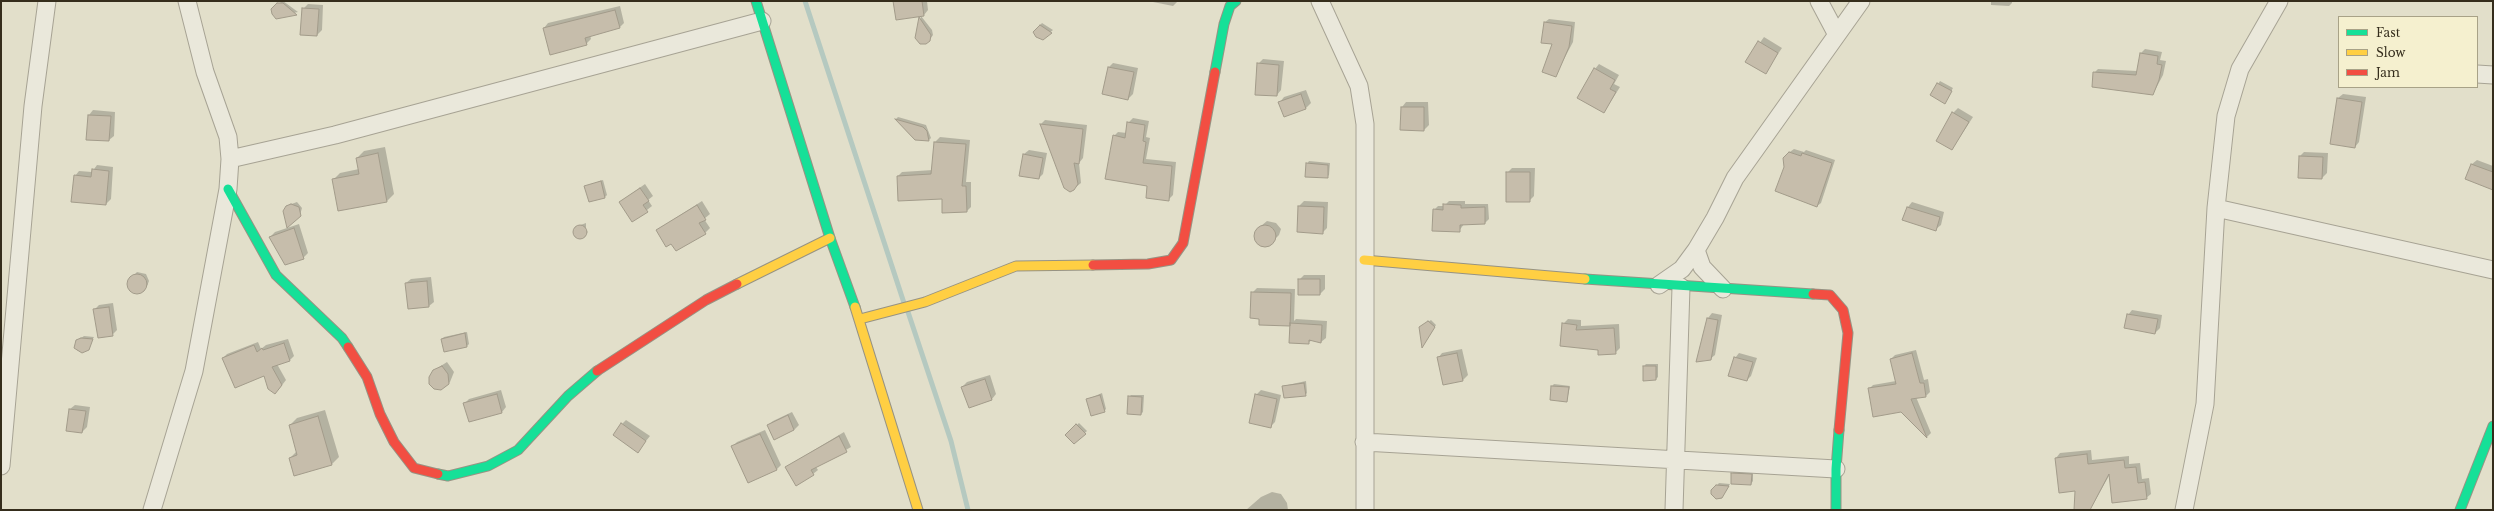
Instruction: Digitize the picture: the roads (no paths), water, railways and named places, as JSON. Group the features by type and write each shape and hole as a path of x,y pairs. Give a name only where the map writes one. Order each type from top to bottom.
{"street":[{"path":"1,466 33,106 47,1"},
{"path":"152,510 194,371 228,189 230,159 228,137 205,72 187,1"},
{"path":"756,1 830,238 860,319 918,510"},
{"path":"860,319 925,302 1016,266 1148,264 1171,260 1183,243 1224,24 1230,6 1236,1"},
{"path":"1320,1 1359,86 1365,124 1364,442 1366,510"},
{"path":"1819,1 1836,33"},
{"path":"1659,285 1682,269 1696,250 1715,218 1735,178 1836,33 1861,1"},
{"path":"2184,510 2204,404 2216,208 2226,116 2240,69 2279,1"},
{"path":"230,159 335,135 762,21"},
{"path":"2478,74 2493,75"},
{"path":"228,189 276,274 346,344 367,377 380,414 394,442 414,468 448,476 488,466 518,450 546,422 568,396 598,370 706,300 830,238"},
{"path":"2216,208 2493,270"},
{"path":"1696,250 1702,267 1723,289"},
{"path":"1364,260 1681,287 1830,295 1843,310 1848,333 1836,469 1836,510"},
{"path":"1674,510 1681,287"},
{"path":"2460,510 2493,426"},
{"path":"1364,442 1836,469"}],"waterway":[{"path":"805,1 904,303"},
{"path":"908,312 951,441 968,510"}]}
